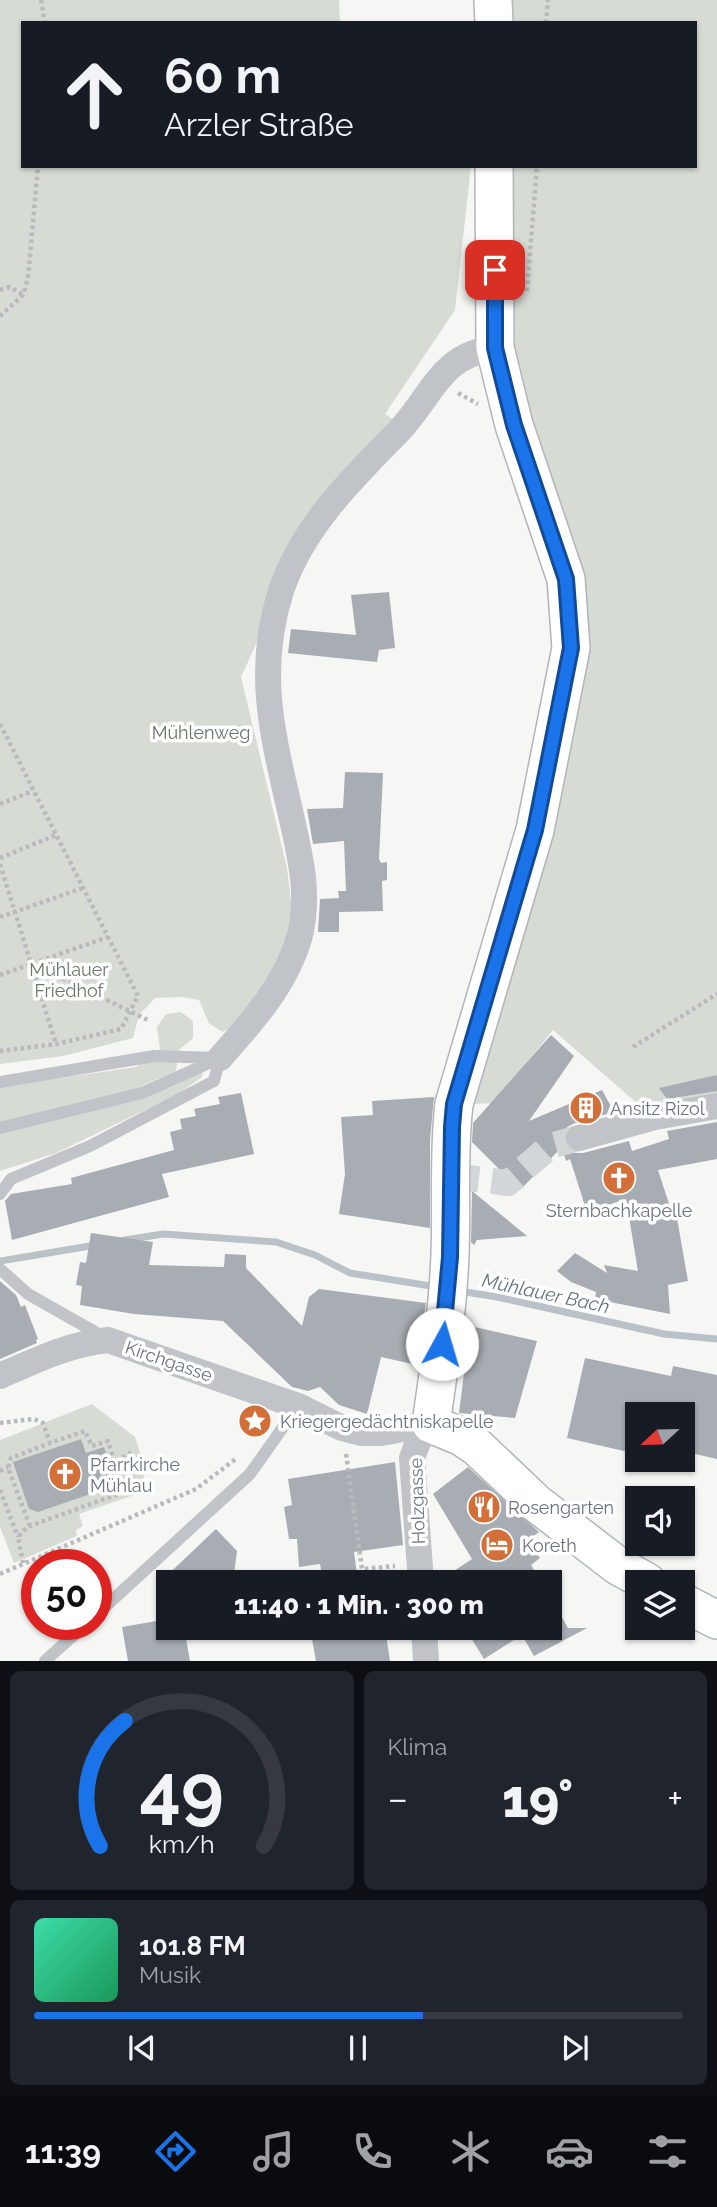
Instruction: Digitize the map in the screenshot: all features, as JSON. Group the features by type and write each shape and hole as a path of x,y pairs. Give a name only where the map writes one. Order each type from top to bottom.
{"main road":[{"path":"494,0 494,21"},
{"path":"494,168 495,348 514,425 566,579 571,648 535,830 454,1104 450,1257 445,1320 431,1424 462,1437 477,1447 536,1503 625,1570"},
{"path":"695,1609 717,1620"}],"street":[{"path":"220,1058 246,1029 275,989 293,954 305,902 301,861 268,702 269,649 282,589 299,550 326,511 402,426 446,370 468,354 495,348"},
{"path":"579,1138 655,1117 717,1106"},
{"name":"Kirchgasse","path":"0,1376 63,1348 82,1342 108,1340 298,1406 342,1428 361,1433 382,1433 431,1424"},
{"name":"Holzgasse","path":"421,1570 412,1458 418,1442 431,1424"},
{"path":"425,1640 426,1661"}],"lane":[{"path":"0,1082 154,1056 220,1058"},
{"path":"0,1128 142,1093 220,1058"},
{"path":"0,1195 10,1180 90,1146 215,1081 220,1058"},
{"path":"0,1269 28,1294 108,1340"},
{"path":"112,1600 250,1474 298,1406"},
{"path":"46,1661 69,1640"}],"path":[{"path":"41,0 46,21"},
{"path":"546,21 548,0"},
{"path":"0,316 23,295 28,278 37,168"},
{"path":"530,269 537,168"},
{"path":"0,290 9,287 23,295"},
{"path":"447,387 488,408"},
{"path":"0,724 138,996 121,1029 56,1044 0,1051"},
{"path":"0,804 33,791"},
{"path":"0,858 56,835"},
{"path":"0,864 56,1044"},
{"path":"0,917 83,888"},
{"path":"0,975 108,937"},
{"path":"31,964 150,1021"},
{"path":"633,1047 717,994"},
{"path":"0,1423 34,1419 43,1423 50,1443"},
{"path":"342,1428 362,1569 382,1570"},
{"path":"18,1537 30,1526 124,1492 108,1441 92,1446 85,1431 11,1458 8,1468 30,1526"},
{"path":"113,1462 132,1452"},
{"path":"56,1549 195,1489 244,1454"},
{"path":"0,1471 8,1468"},
{"path":"0,1490 18,1537 21,1553"},
{"path":"0,1574 21,1564"}],"green space":[{"path":"0,0 339,0 340,21 21,21 21,168 471,168 455,310 385,414 403,426 299,550 241,677 287,868 293,920 277,970 239,1024 222,1032 209,1023 199,1000 182,997 155,998 139,1015 133,1038 63,1056 0,1064"},
{"path":"501,0 717,0 717,1099 647,1112 553,1030 494,1103 470,1104 588,626 495,348 498,168 697,168 697,21 501,21"},
{"path":"181,1012 193,1021 193,1038 179,1050 176,1071 141,1086 143,1097 203,1072 202,1077 178,1094 56,1153 0,1171 0,1087 136,1067 160,1049 157,1027 166,1014"},
{"path":"92,1404 135,1437 146,1471 137,1494 79,1514 83,1526 76,1530 77,1536 47,1549 21,1549 21,1560 14,1563 0,1527 0,1440"}],"building":[{"path":"389,592 395,648 379,650 377,662 288,653 291,629 356,635 351,595"},
{"path":"345,772 383,773 379,859 381,863 387,862 387,880 382,881 383,911 339,912 339,932 318,932 320,899 339,898 338,891 346,891 344,841 313,844 307,809 343,808"},
{"path":"551,1035 574,1056 529,1121 602,1090 614,1112 567,1127 564,1143 574,1153 629,1141 632,1151 669,1139 667,1131 717,1122 717,1159 658,1170 674,1219 677,1218 688,1281 668,1285 670,1314 595,1299 596,1292 571,1282 557,1271 575,1253 607,1273 604,1265 638,1271 626,1199 587,1212 570,1159 566,1161 562,1147 520,1190 472,1142 473,1123"},
{"path":"717,1075 717,1091 667,1099 659,1088"},
{"path":"241,1093 254,1154 162,1174 169,1197 12,1240 5,1201 11,1194 72,1184 71,1178 174,1150 170,1132 182,1129 180,1119 196,1116 194,1109 220,1104 218,1097"},
{"path":"434,1097 430,1140 430,1228 339,1214 345,1174 341,1117 373,1115 372,1101"},
{"path":"472,1191 527,1236 477,1240 474,1245 471,1242"},
{"path":"91,1233 153,1242 149,1265 224,1267 225,1254 246,1255 246,1268 302,1326 309,1297 319,1289 426,1303 417,1365 381,1357 367,1414 339,1405 320,1387 308,1391 292,1387 223,1321 134,1314 80,1305 82,1286 76,1285 80,1262 86,1263"},
{"path":"0,1281 16,1295 21,1307 25,1305 38,1339 37,1343 0,1359"},
{"path":"470,1326 537,1341 515,1418 459,1413"},
{"path":"585,1358 671,1376 673,1366 717,1375 717,1459 695,1454 695,1402 625,1402 625,1451 567,1438"},
{"name":"Pfarrkirche Mühlau","path":"81,1439 86,1453 104,1447 117,1485 38,1512 29,1509 13,1462"},
{"path":"395,1462 403,1545 354,1552 356,1570 321,1570 320,1564 299,1567 297,1539 289,1539 284,1507 292,1505 288,1479"},
{"path":"468,1467 539,1532 528,1540 540,1558 531,1565 534,1570 455,1570 472,1559 433,1494"},
{"path":"216,1529 237,1551 235,1570 173,1570"},
{"path":"562,1617 568,1628 587,1628 534,1656 525,1640 562,1640"},
{"path":"156,1621 156,1640 186,1640 190,1661 128,1661 122,1627"},
{"path":"312,1640 387,1640 390,1661 316,1661"},
{"path":"472,1640 514,1640 484,1659"}],"waterway":[{"name":"Mühlauer Bach","path":"125,1240 163,1234 276,1242 315,1255 350,1273 437,1287"},
{"name":"Mühlauer Bach","path":"0,1261 96,1245"},
{"name":"Mühlauer Bach","path":"459,1291 664,1334 717,1339"}],"tunnel":[{"path":"453,1176 508,1183 550,1146 579,1138"}],"place":[{"name":"Ansitz Rizol","path":"586,1108"},
{"name":"Sternbachkapelle","path":"619,1178"},
{"name":"Kriegergedächtniskapelle","path":"255,1421"},
{"name":"Pfarrkirche Mühlau","path":"65,1474"},
{"name":"Rosengarten","path":"484,1507"},
{"name":"Koreth","path":"497,1545"}],"route":[{"path":"442,1344 450,1257 454,1104 535,830 571,648 566,579 514,425 495,348 495,270"}],"park label":[{"name":"Mühlenweg","path":"201,732"},
{"name":"Mühlauer Friedhof","path":"69,979"}]}
